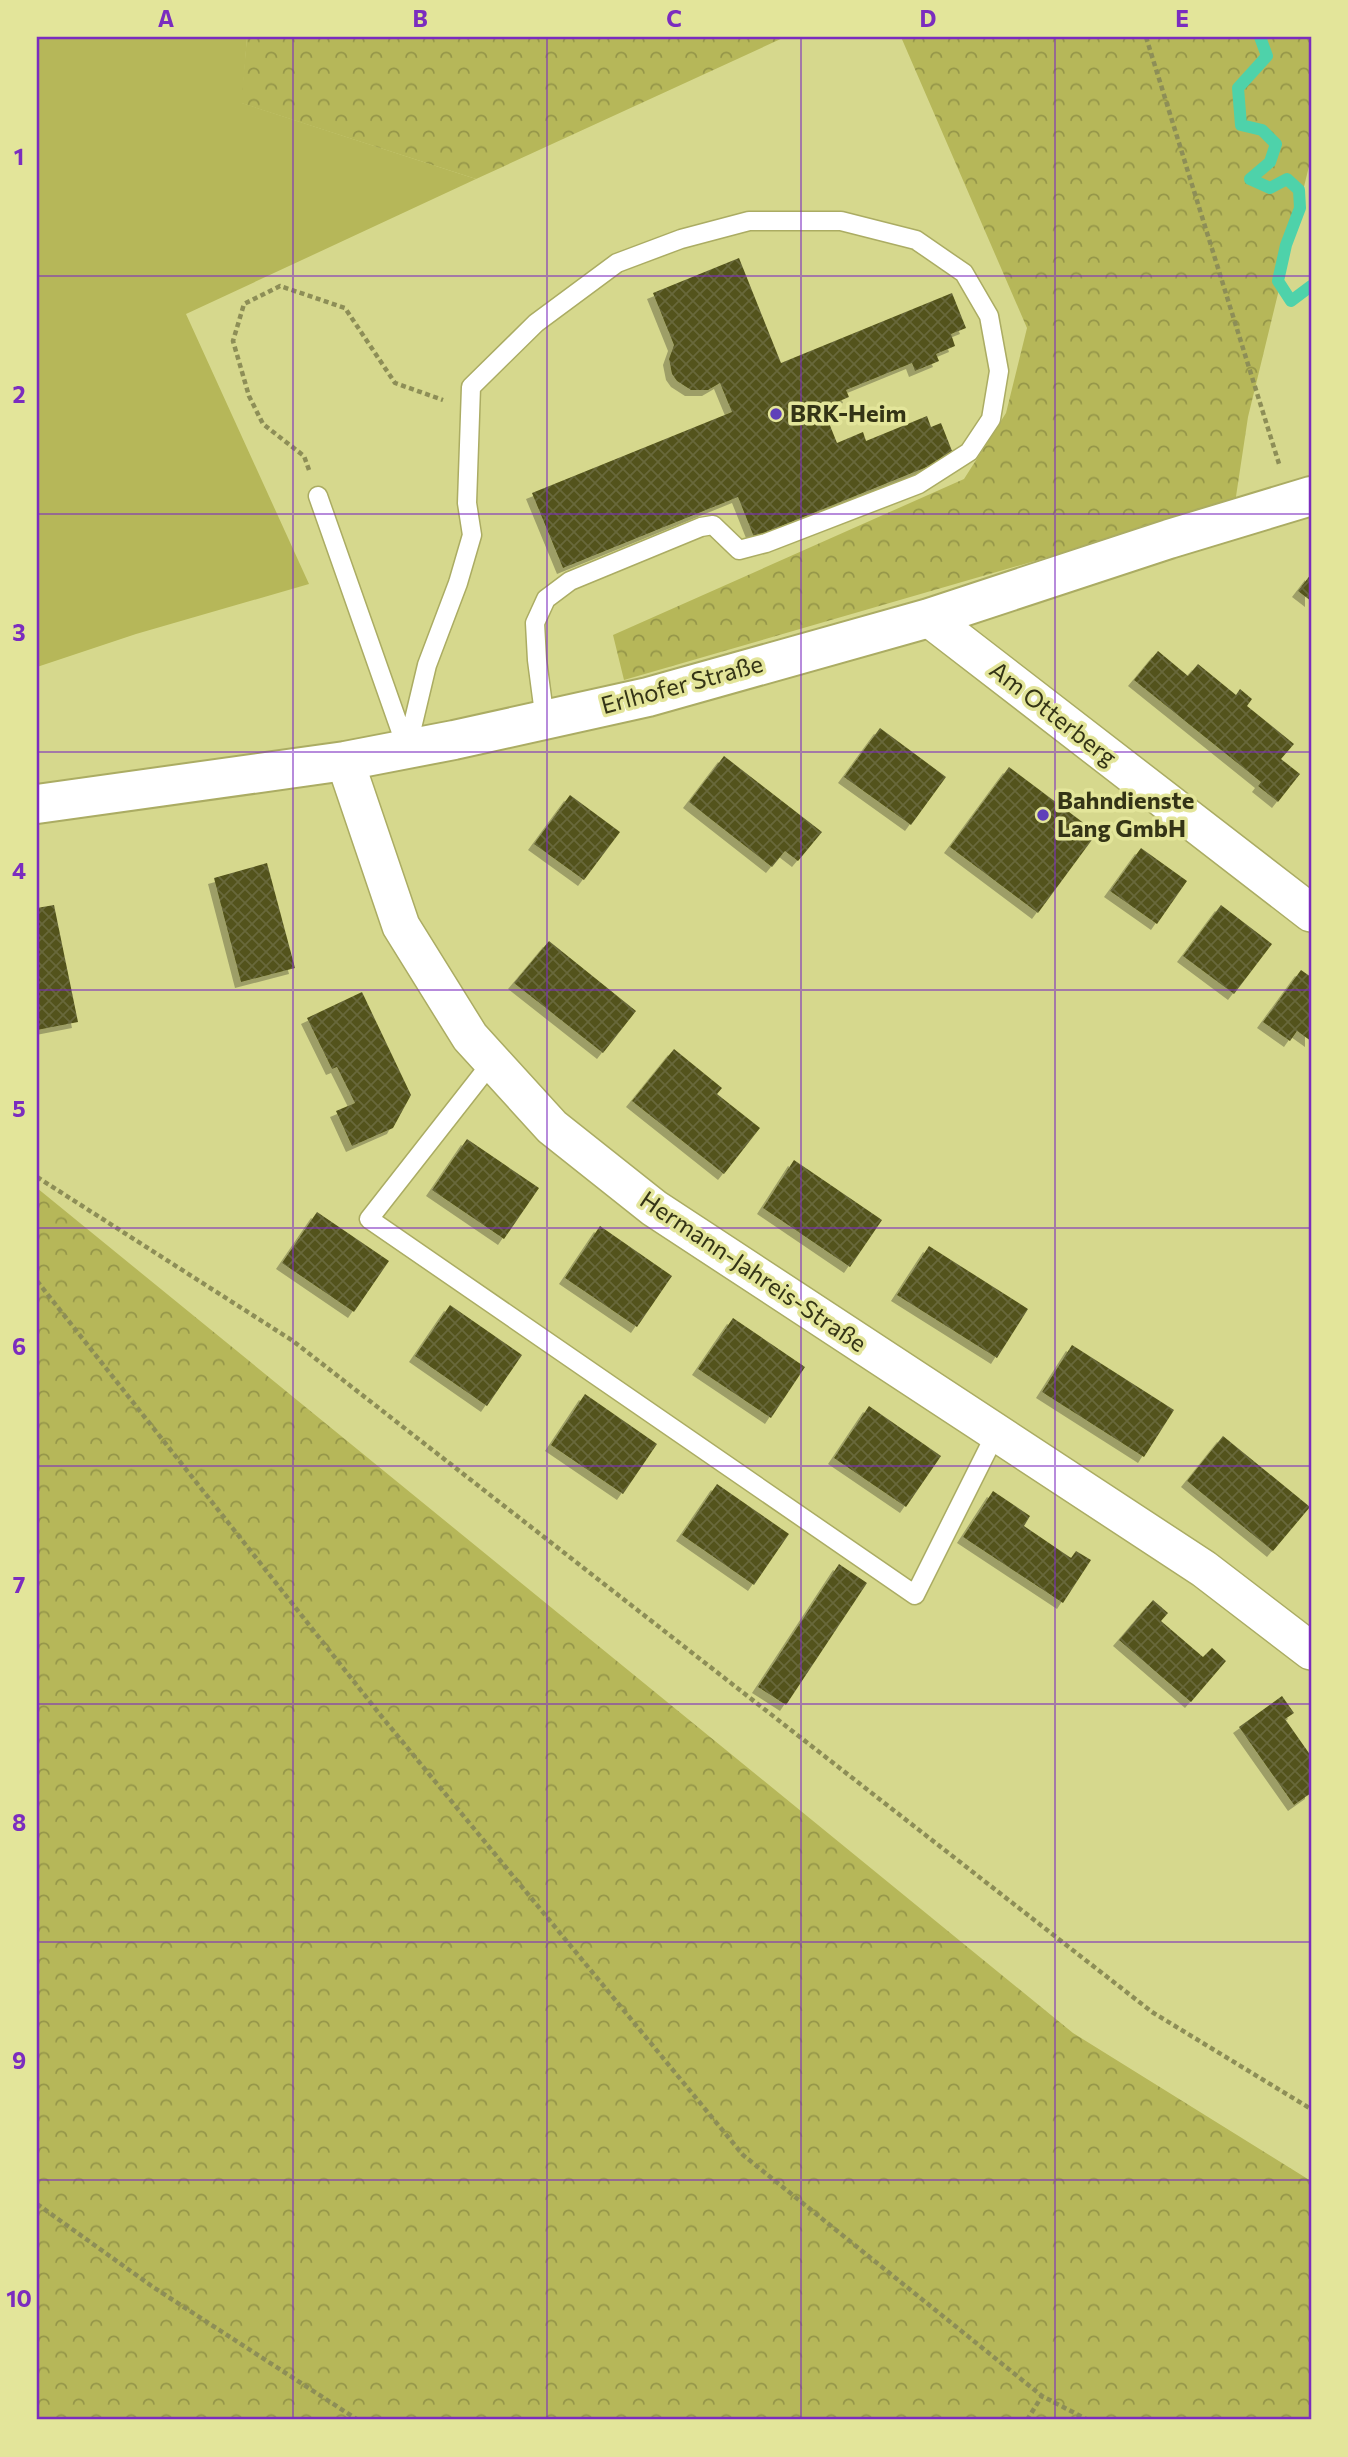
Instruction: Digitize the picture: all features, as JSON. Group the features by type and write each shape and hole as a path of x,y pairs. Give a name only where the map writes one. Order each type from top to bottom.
{"street":[{"name":"Erlhofer Straße","path":"37,804 345,761 648,698 929,618 1169,539 1301,500"},
{"name":"Am Otterberg","path":"929,618 1311,914"},
{"name":"Hermann-Jahreis-Straße","path":"345,761 401,926 470,1037 552,1127 654,1208 1204,1569 1311,1651"}],"lane":[{"path":"407,749 426,665 458,583 472,535 467,503 471,387 536,323 617,263 681,239 749,221 841,221 916,240 964,273 989,316 999,371 991,419 969,452 919,484 757,545 739,550 713,525 701,527 570,581 546,599 535,623 545,721"},
{"path":"318,496 407,749"},
{"path":"492,1062 369,1219 915,1595 996,1433"}],"path":[{"path":"1146,37 1301,500"},
{"path":"318,496 304,456 263,424 249,396 233,341 244,304 279,286 345,308 395,383 470,410"},
{"path":"37,1177 293,1341 1152,2012 1311,2109"},
{"path":"37,1281 382,1717 743,2155 1042,2396 1088,2420"},
{"path":"37,2204 153,2287 358,2420"},
{"path":"1027,2420 1042,2396"}],"green space":[{"path":"37,37 247,37 242,103 476,179 186,314 309,584 136,634 37,667"},
{"path":"247,37 785,37 476,179 241,103"},
{"path":"901,37 1311,37 1311,158 1248,417 1235,503 624,680 613,635 964,479 1006,413 1027,328"},
{"path":"37,1188 1073,2033 1311,2181 1311,2420 37,2420"}],"building":[{"name":"BRK-Heim","path":"739,258 781,363 952,293 966,328 951,334 955,346 936,354 939,361 915,371 912,363 846,390 849,397 823,408 837,443 863,432 866,441 927,416 931,427 941,423 954,456 754,537 738,497 563,568 532,493 732,412 720,383 708,390 691,390 677,381 672,374 669,359 674,345 653,293"},
{"path":"1311,574 1311,601 1298,591"},
{"path":"1158,651 1188,676 1198,664 1236,695 1240,689 1252,699 1247,706 1294,744 1281,759 1300,774 1278,802 1258,786 1261,782 1134,680"},
{"path":"880,728 946,777 911,825 844,777"},
{"path":"724,756 822,832 798,861 785,851 772,867 689,802"},
{"path":"1009,767 1097,833 1038,913 950,847"},
{"path":"570,795 620,832 584,880 534,844"},
{"path":"1141,848 1187,881 1157,924 1110,891"},
{"path":"267,863 295,968 241,982 214,878"},
{"path":"54,905 78,1022 37,1030 37,908"},
{"path":"1221,905 1272,944 1234,994 1183,956"},
{"path":"549,941 636,1011 603,1053 514,983"},
{"path":"1301,970 1311,977 1311,1041 1297,1031 1290,1041 1263,1022"},
{"path":"362,992 411,1095 393,1128 352,1146 336,1111 355,1103 337,1067 332,1069 307,1018"},
{"path":"674,1049 722,1088 717,1094 760,1128 724,1174 632,1101"},
{"path":"467,1139 539,1188 504,1239 432,1190"},
{"path":"794,1160 882,1220 850,1267 763,1208"},
{"path":"317,1212 389,1261 354,1312 282,1263"},
{"path":"600,1226 672,1276 637,1327 565,1278"},
{"path":"929,1246 1028,1309 997,1358 897,1295"},
{"path":"450,1305 522,1355 487,1406 415,1356"},
{"path":"733,1318 805,1367 771,1418 698,1369"},
{"path":"1072,1345 1174,1410 1144,1457 1042,1392"},
{"path":"585,1394 657,1444 623,1494 551,1445"},
{"path":"869,1406 941,1456 906,1507 834,1458"},
{"path":"1223,1436 1310,1507 1273,1551 1187,1481"},
{"path":"717,1484 789,1534 754,1585 682,1535"},
{"path":"993,1491 1030,1516 1024,1526 1071,1558 1076,1551 1091,1560 1063,1603 963,1537"},
{"path":"839,1564 867,1583 786,1705 758,1687"},
{"path":"1153,1600 1168,1613 1161,1621 1203,1657 1212,1648 1226,1661 1191,1702 1119,1640"},
{"path":"1282,1696 1294,1713 1285,1719 1311,1756 1311,1793 1294,1805 1239,1727"}],"waterway":[{"path":"1260,37 1267,56 1238,88 1241,125 1262,130 1276,144 1270,162 1250,179 1270,188 1287,179 1299,190 1300,208 1286,245 1278,281 1291,301 1311,286"}],"place":[{"name":"BRK-Heim","path":"776,414"},
{"name":"Bahndienste Lang GmbH","path":"1043,815"}]}
